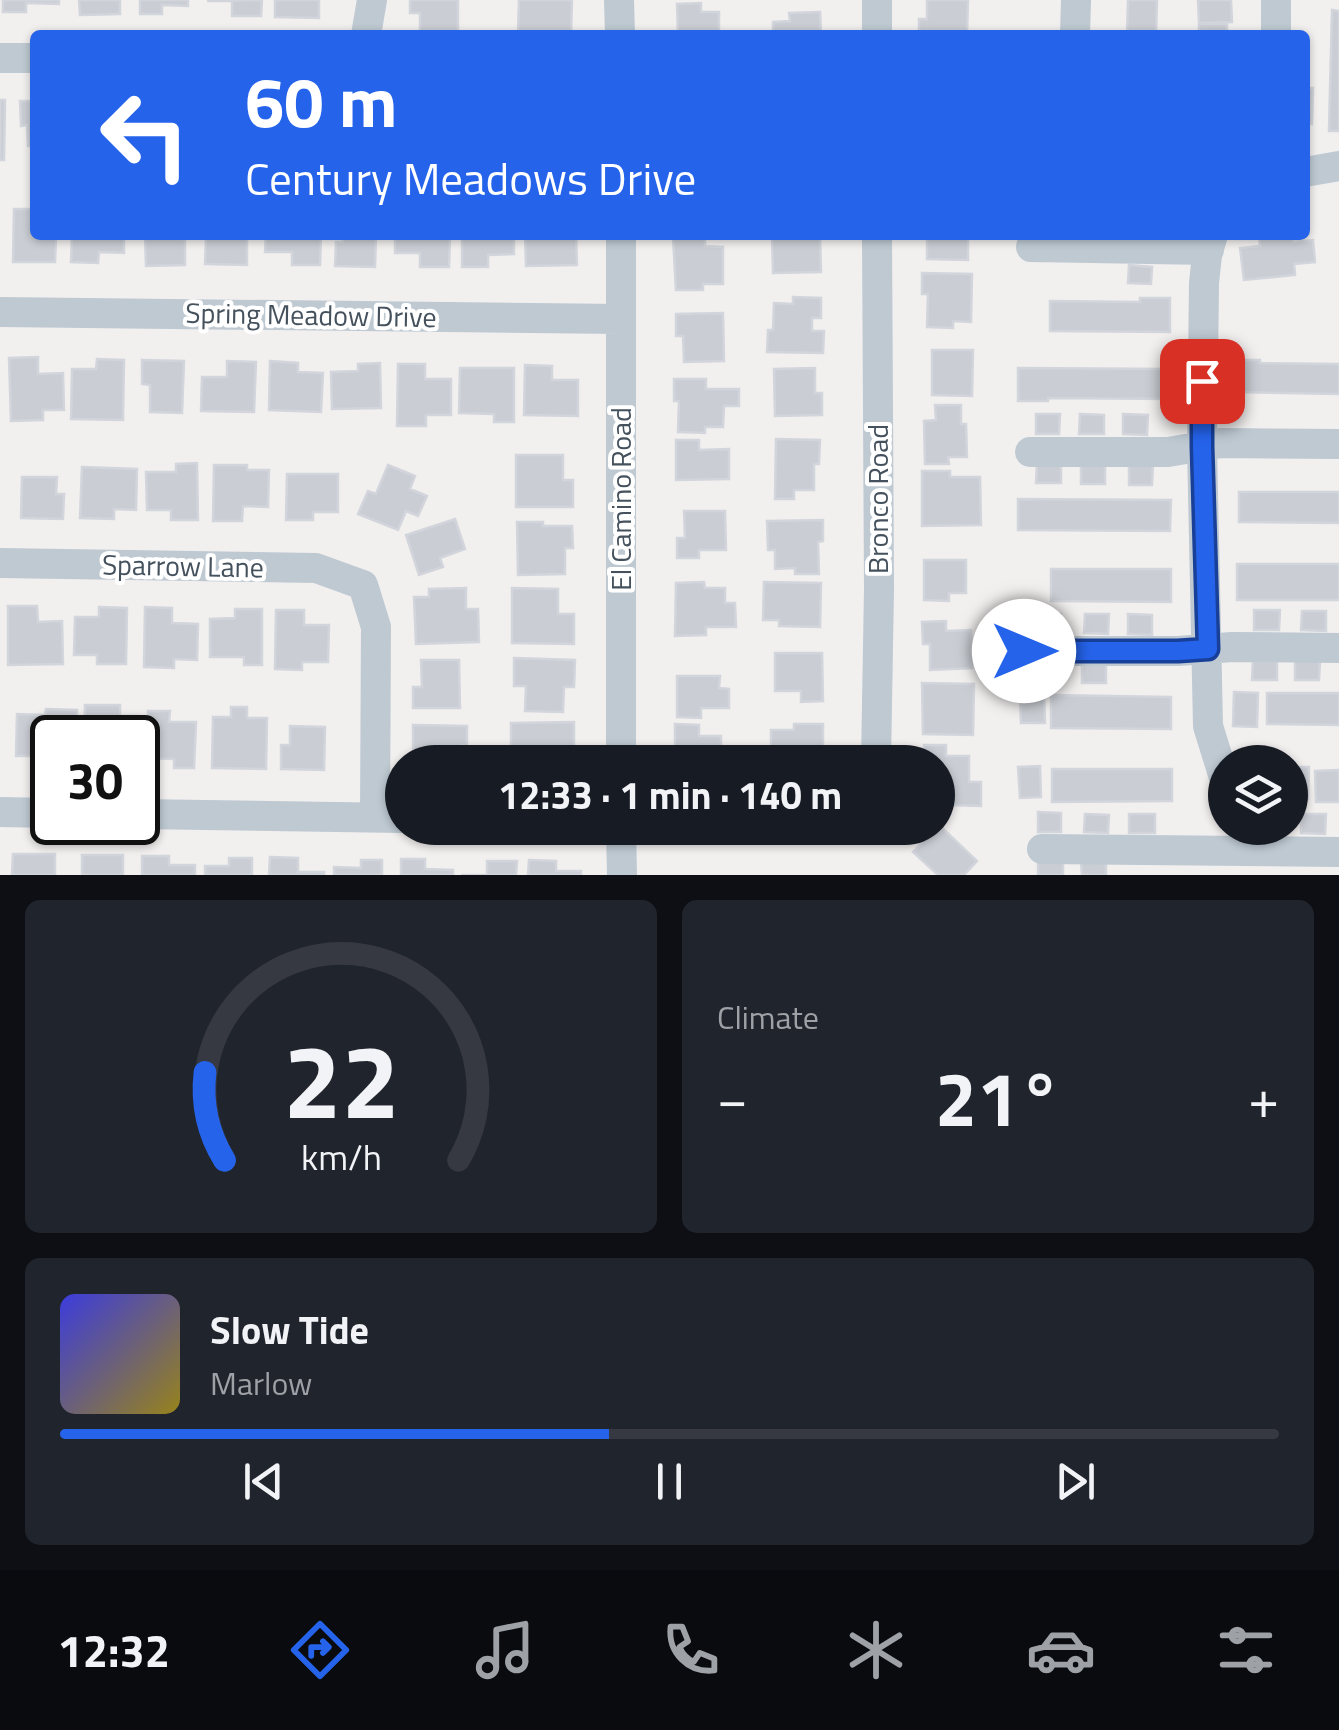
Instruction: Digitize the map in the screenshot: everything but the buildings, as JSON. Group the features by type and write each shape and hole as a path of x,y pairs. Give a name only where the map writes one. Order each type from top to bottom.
{"street":[{"path":"367,30 372,0"},
{"path":"620,0 620,30"},
{"path":"876,0 877,30"},
{"path":"1076,0 1076,30"},
{"path":"1276,0 1276,30"},
{"path":"0,58 30,58"},
{"path":"1310,171 1339,166"},
{"name":"El Camino Road","path":"621,240 622,745"},
{"name":"Bronco Road","path":"876,745 878,240"},
{"path":"1031,247 1211,242 1204,283 1202,446 1208,726 1214,745"},
{"name":"Spring Meadow Drive","path":"0,312 622,319"},
{"path":"1030,452 1168,452 1221,443 1339,444"},
{"name":"Sparrow Lane","path":"0,563 316,568 362,584 376,626 385,759"},
{"path":"1024,651 1178,651 1232,646 1339,648"},
{"path":"0,812 30,812"},
{"path":"160,814 385,818"},
{"path":"622,845 622,875"},
{"path":"1042,849 1339,852"}],"route":[{"path":"1024,651 1208,649 1202,381"}]}
